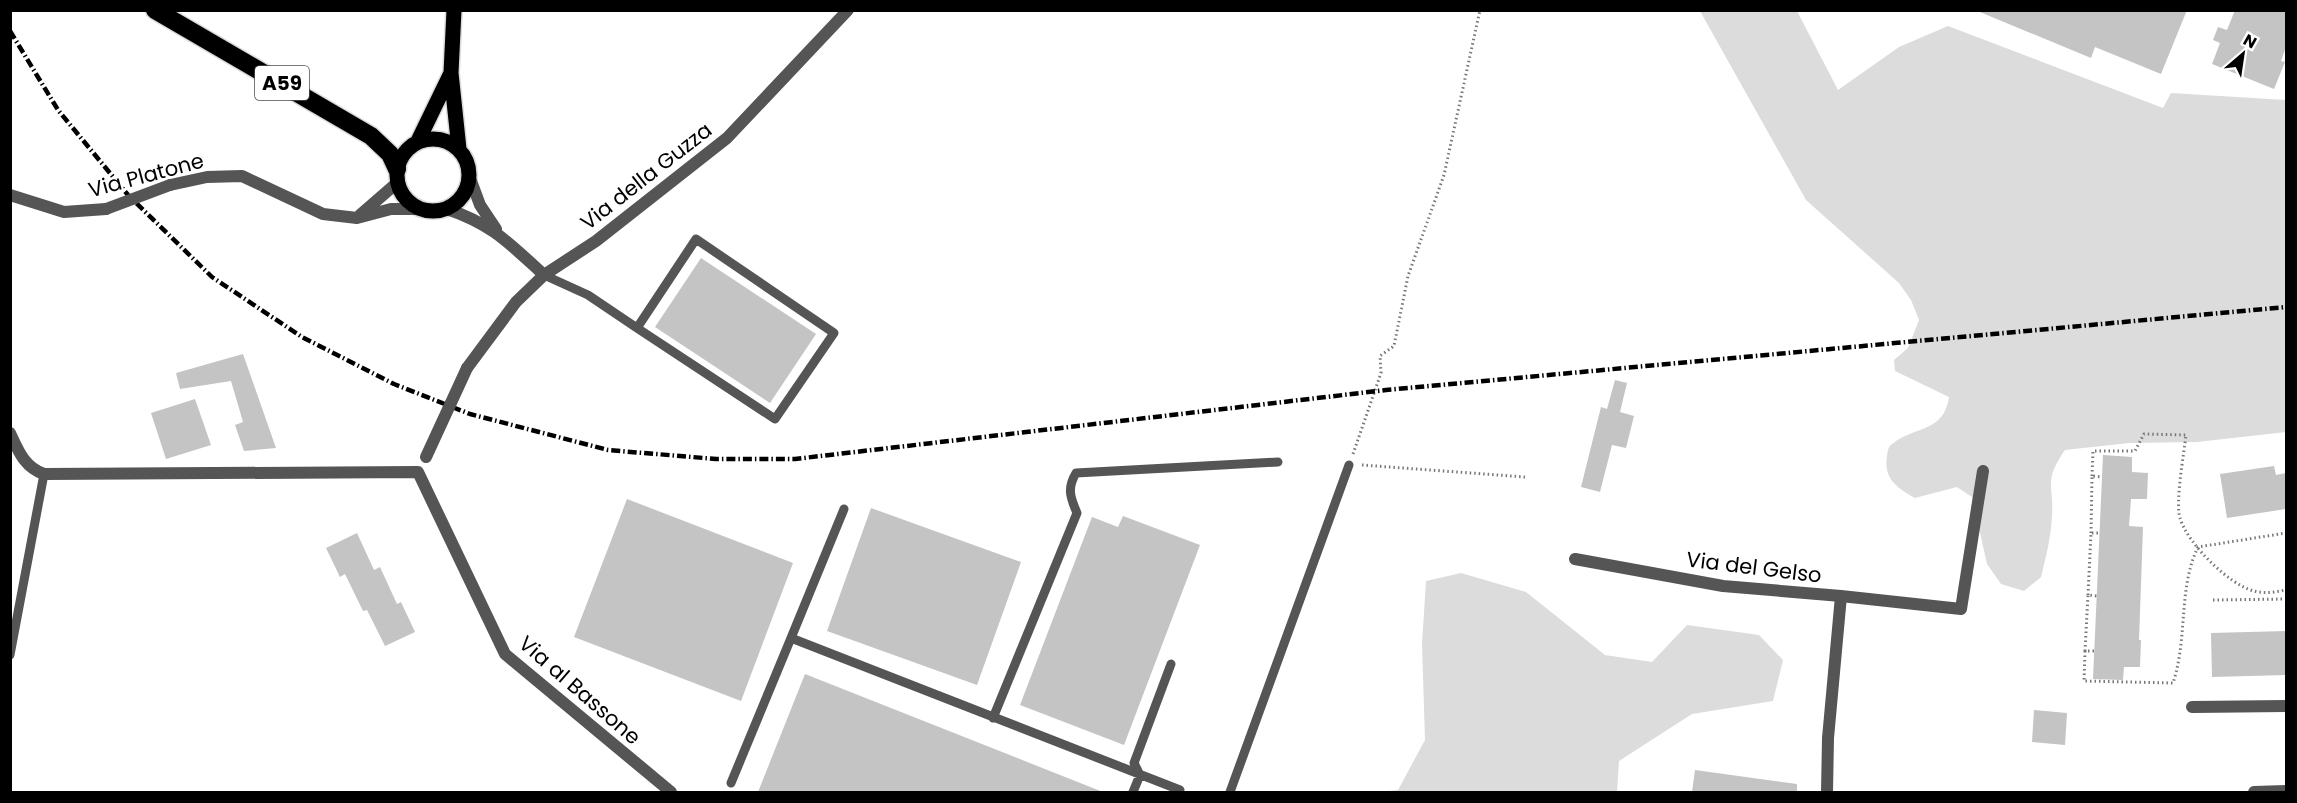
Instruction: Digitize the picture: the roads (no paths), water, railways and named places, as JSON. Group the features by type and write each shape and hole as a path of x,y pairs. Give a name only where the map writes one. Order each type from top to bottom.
{"highway":[{"name":"A59","path":"155,10 371,136 390,154 397,176"}],"main road":[{"path":"454,10 450,73 459,149"},
{"path":"418,141 440,139 459,149 465,157 470,178 463,196 447,209 423,209 406,199 397,176 404,152 418,141 450,73"}],"street":[{"name":"Via della Guzza","path":"418,472 467,368 516,302 544,275 596,241 727,138 848,10"},
{"name":"Via Platone","path":"10,195 64,212 106,209 170,185 207,177 242,176 323,213 357,218 392,209 423,209"},
{"path":"357,218 397,176"},
{"path":"470,178 480,206 502,237"},
{"path":"447,209 477,219 502,237 544,275"},
{"path":"10,433 21,456 36,471 44,474 418,472"},
{"path":"1841,596 1961,609 1983,471"},
{"name":"Via al Bassone","path":"418,472 505,654 671,792"},
{"name":"Via del Gelso","path":"1575,559 1724,586 1841,596 1828,738 1827,792"},
{"path":"2192,707 2286,706"},
{"path":"2254,792 2286,791"}],"lane":[{"path":"544,275 588,295 637,328 775,419 834,333 696,238 637,328"},
{"path":"993,717 1077,513 1070,499 1069,485 1076,473 1278,462"},
{"path":"1230,792 1349,465"},
{"path":"10,655 44,474"},
{"path":"731,783 844,509"},
{"path":"791,638 1180,790"},
{"path":"1140,775 1134,764 1171,664"},
{"path":"1133,792 1140,775"}],"railway":[{"path":"10,31 58,110 128,195 212,277 302,337 394,384 470,414 608,450 716,459 795,459 1386,390 2286,307"}]}
